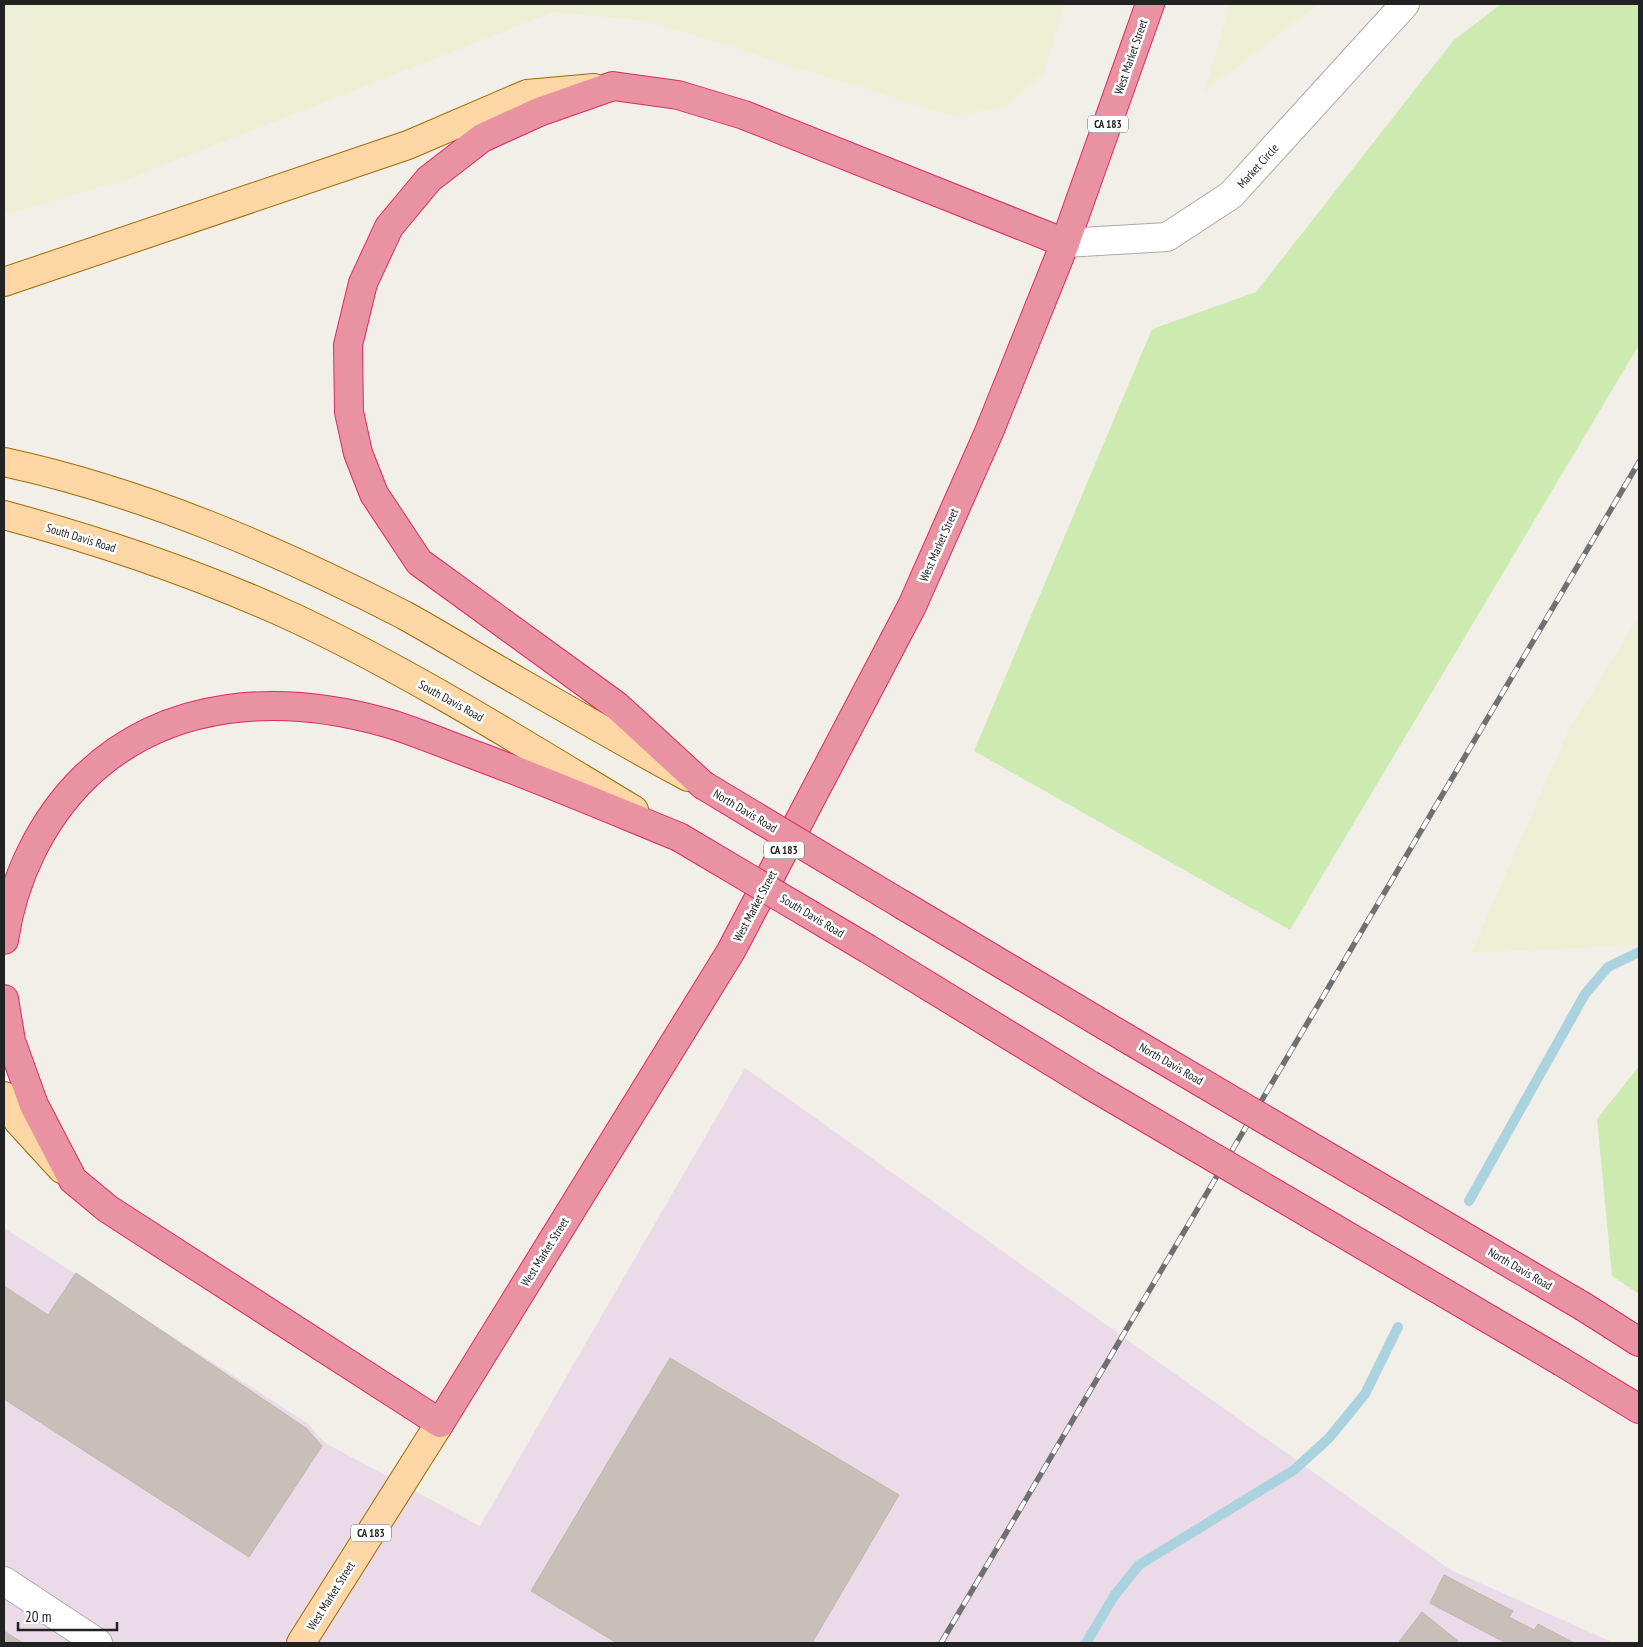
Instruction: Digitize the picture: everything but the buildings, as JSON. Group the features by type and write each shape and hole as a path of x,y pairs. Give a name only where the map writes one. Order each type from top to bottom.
{"highway":[{"name":"West Market Street","path":"440,1423 731,951 912,606 989,432 1065,244 1150,4"},
{"path":"613,86 678,95 744,115 1065,244"},
{"name":"North Davis Road","path":"613,86 539,112 482,138 429,179 389,227 363,284 348,345 349,412 358,453 374,494 419,562 617,706 703,785 1131,1041 1584,1307 1639,1342"},
{"path":"4,940 8,910 38,837 66,796 107,756 160,728 212,710 273,705 325,709 387,723 536,778 679,837"},
{"name":"South Davis Road","path":"679,837 868,949 1090,1085 1639,1408"},
{"path":"4,999 11,1041 34,1105 72,1180 108,1209 440,1423"}],"main road":[{"path":"4,282 408,144 527,94 613,86"},
{"path":"4,462 88,484 152,505 229,534 301,565 405,616 703,785"},
{"name":"South Davis Road","path":"4,515 114,548 227,590 299,620 392,668 477,716 679,837"},
{"path":"4,1096 18,1121 72,1180"},
{"name":"West Market Street","path":"301,1643 440,1423"}],"street":[{"name":"Market Circle","path":"1065,244 1167,237 1231,195 1405,4"},
{"path":"4,1580 98,1643"}],"shaded area":[{"path":"745,1068 1451,1570 1614,1643 4,1643 4,1228 307,1423 325,1443 480,1526"}],"green space":[{"path":"4,4 1065,4 1044,73 1006,107 952,116 648,21 554,12 131,178 4,215"},
{"path":"1230,4 1318,4 1204,92"},
{"path":"1501,4 1639,4 1639,345 1290,930 974,751 1152,329 1256,292 1453,41"},
{"path":"1639,616 1639,945 1471,953 1568,731"},
{"path":"1639,1066 1639,1294 1612,1276 1597,1119"}],"waterway":[{"path":"1469,1201 1585,994 1608,967 1639,952"},
{"path":"1086,1643 1114,1596 1139,1565 1294,1470 1329,1438 1365,1394 1398,1327"}],"railway":[{"path":"941,1643 1639,462"}]}
